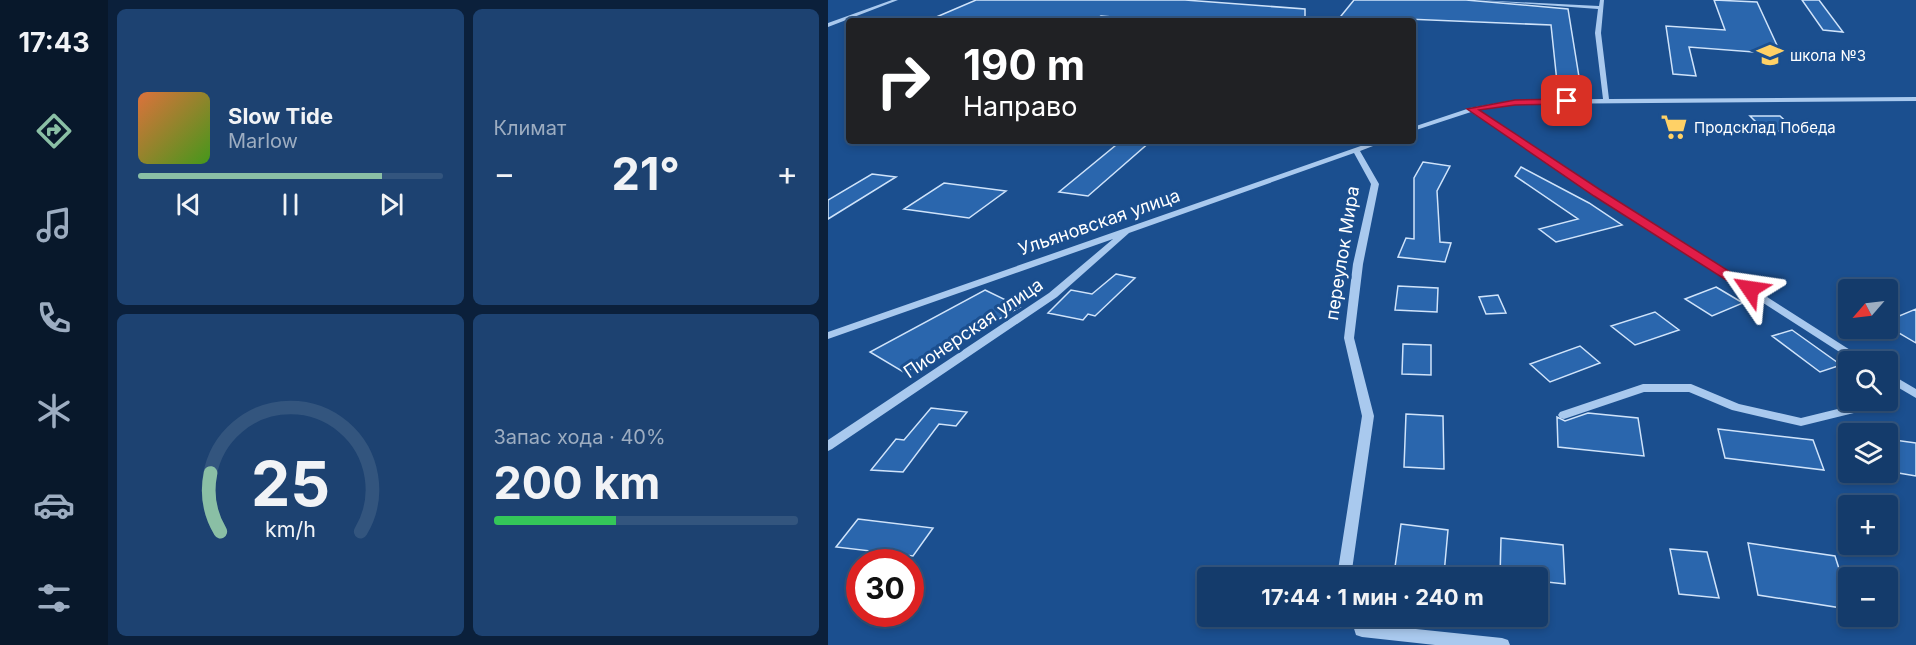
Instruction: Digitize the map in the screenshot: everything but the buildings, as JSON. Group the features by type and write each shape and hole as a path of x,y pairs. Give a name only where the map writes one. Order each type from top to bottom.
{"street":[{"path":"847,18 896,0"},
{"path":"1478,0 1600,8"},
{"path":"1602,0 1598,33 1606,101"},
{"path":"828,25 846,18"},
{"path":"1416,128 1472,109 1515,102 1916,99"},
{"path":"1472,109 1598,193 1847,351"},
{"name":"Ульяновская улица","path":"828,336 1374,144"},
{"name":"переулок Мира","path":"1345,567 1368,416 1349,338 1358,264 1375,184 1356,151"},
{"name":"Пионерская улица","path":"828,446 1053,295 1130,229"},
{"path":"1898,385 1916,394"},
{"path":"1564,415 1643,388 1691,388 1736,407 1801,422 1846,411"},
{"path":"1386,627 1502,645"}],"place":[{"name":"школа №3","path":"1770,55"},
{"name":"Продсклад Победа","path":"1674,127"}],"route":[{"path":"1567,101 1515,102 1472,109 1598,193 1750,289"}]}
